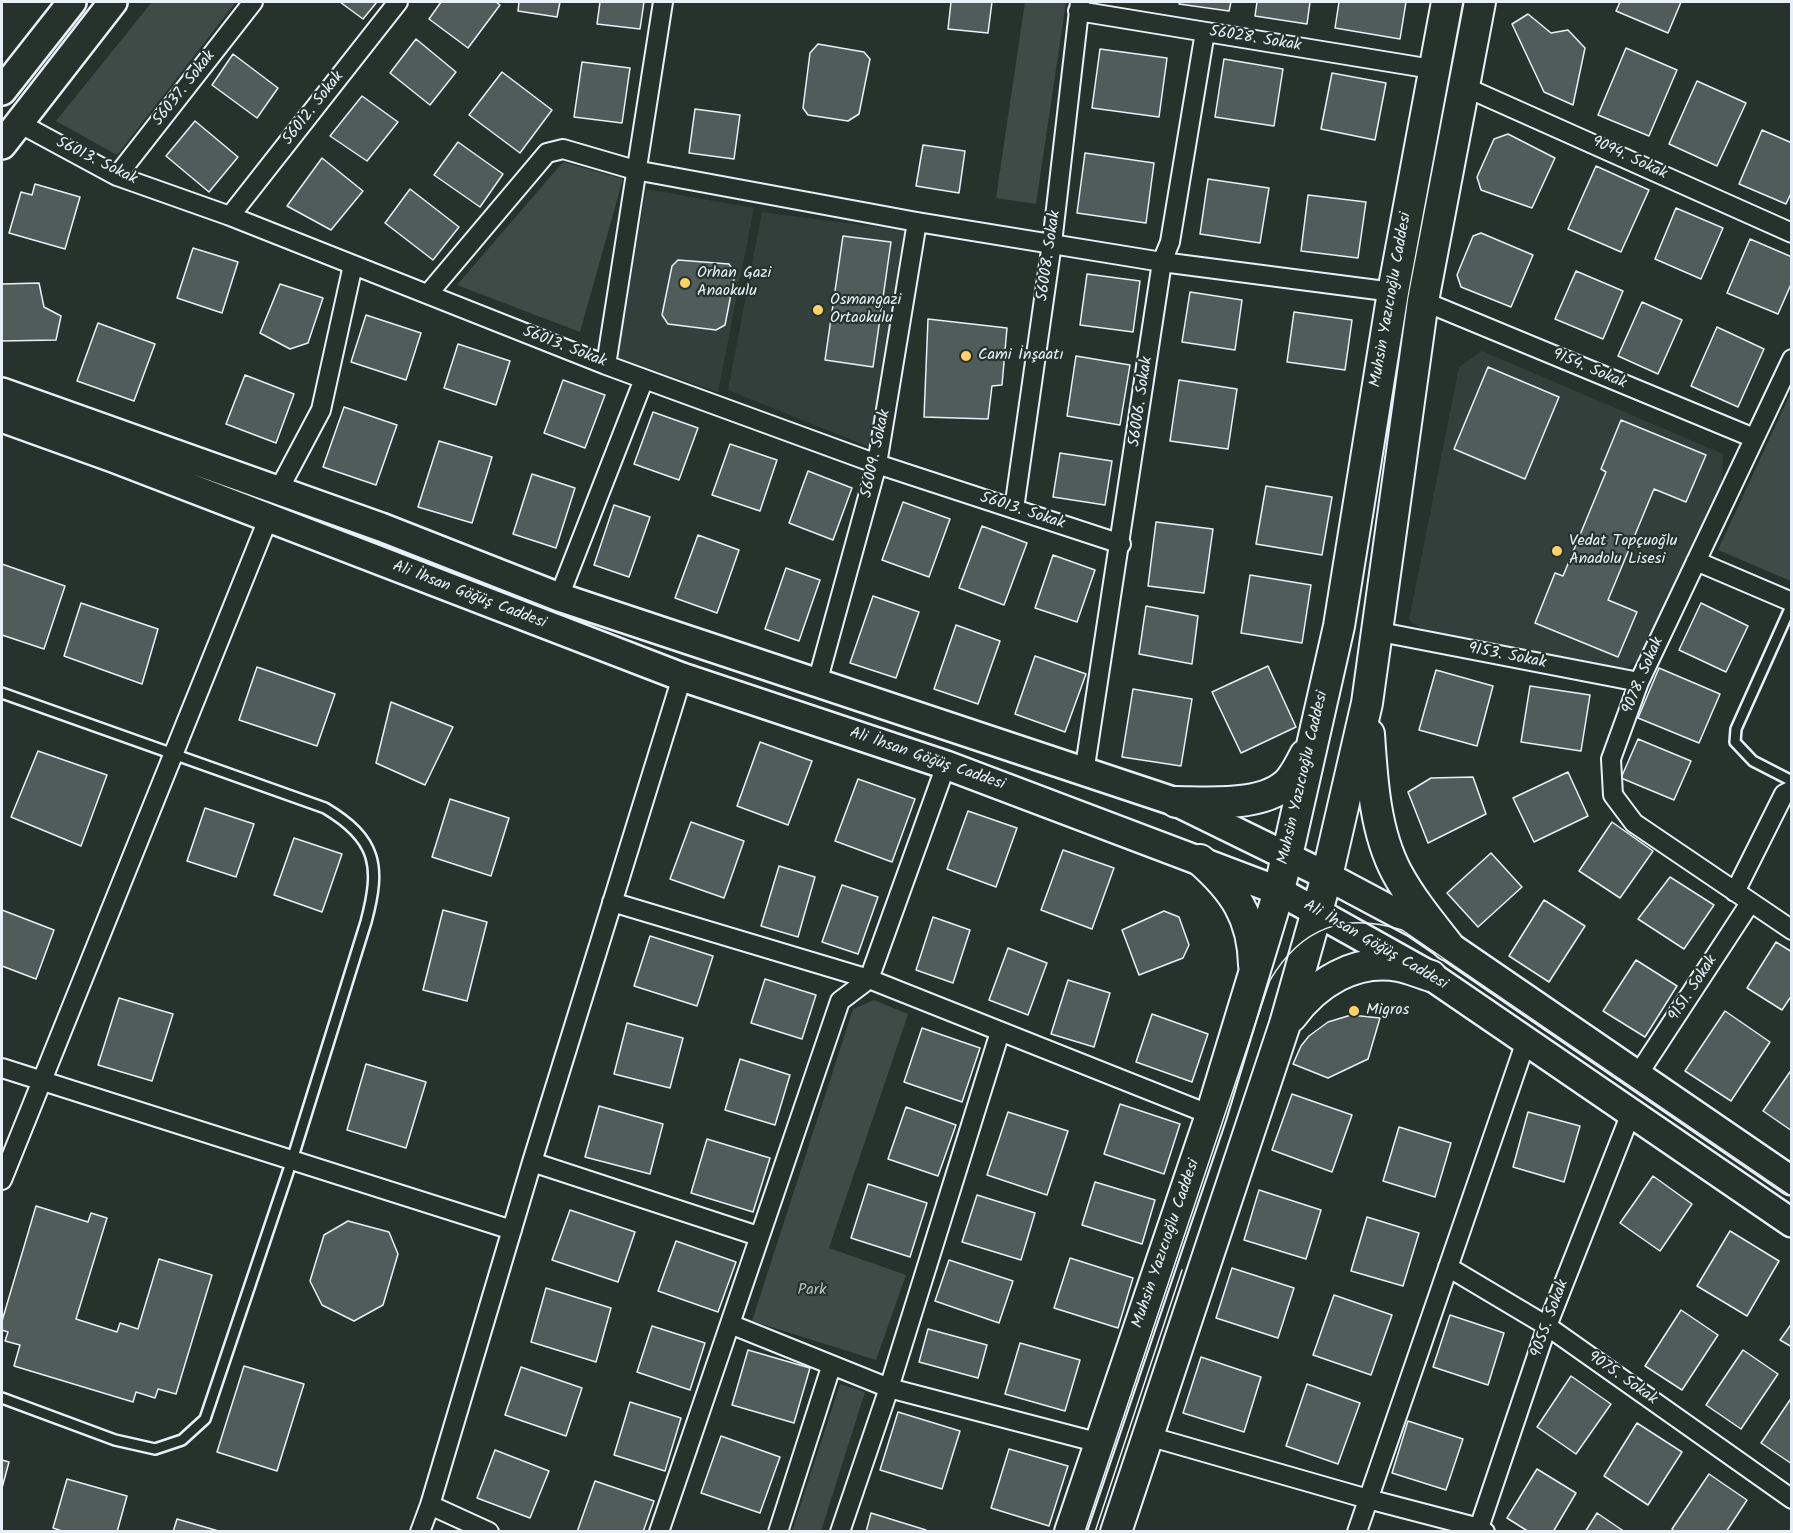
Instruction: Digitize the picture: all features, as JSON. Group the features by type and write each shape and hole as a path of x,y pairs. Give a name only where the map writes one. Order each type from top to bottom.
{"main road":[{"path":"2,91 72,2"},
{"path":"2,145 113,2"},
{"name":"Muhsin Yazıcıoğlu Caddesi","path":"1070,1532 1211,1115 1279,891 1339,626 1393,292 1446,2"},
{"name":"Muhsin Yazıcıoğlu Caddesi","path":"1116,1532 1285,1024 1327,876 1367,703 1375,631 1423,301 1466,87 1480,2"},
{"name":"Ali İhsan Göğüş Caddesi","path":"2,392 381,527 560,597 1176,802 1327,876 1417,924 1791,1181"},
{"name":"Ali İhsan Göğüş Caddesi","path":"6,422 113,458 682,677 946,765 1279,891 1431,976 1791,1223"},
{"path":"1367,703 1371,770 1380,826 1396,872 1448,945"},
{"path":"1176,802 1234,801 1264,797 1290,781 1312,745"},
{"path":"1200,860 1226,883 1244,912 1254,945 1254,979"},
{"path":"1285,1024 1306,997 1333,977 1365,966 1398,966 1431,976"}],"street":[{"name":"56037. Sokak","path":"117,176 253,2"},
{"name":"56012. Sokak","path":"230,216 398,2"},
{"path":"606,365 663,2"},
{"name":"56028. Sokak","path":"1079,6 1205,32 1432,69"},
{"name":"56008. Sokak","path":"1014,509 1053,243 1079,6"},
{"name":"56006. Sokak","path":"1084,773 1121,544 1162,262 1170,243 1205,32"},
{"name":"9094. Sokak","path":"1466,87 1791,233"},
{"name":"56013. Sokak","path":"19,123 117,176 230,216 606,365 877,464 1121,544"},
{"path":"428,294 547,153 563,149 635,170 917,222 1162,262 1393,292"},
{"name":"56009. Sokak","path":"817,682 877,464 917,222"},
{"path":"279,491 321,410 353,265"},
{"name":"9154. Sokak","path":"1423,301 1754,438"},
{"name":"9078. Sokak","path":"1791,359 1639,682 1611,759 1613,795 1634,823 1791,930"},
{"path":"560,597 644,379"},
{"path":"2,1180 268,519"},
{"path":"1696,561 1791,603"},
{"name":"9153. Sokak","path":"1375,631 1639,682"},
{"path":"420,1532 682,677"},
{"path":"659,1532 840,1001 868,979 946,765"},
{"name":"9151. Sokak","path":"1637,1076 1743,898 1784,794 1791,790"},
{"path":"612,902 868,979 1211,1115"},
{"path":"840,1532 889,1388 1000,1032"},
{"path":"1357,1532 1526,1041"},
{"path":"2,1068 512,1230"},
{"name":"9055. Sokak","path":"1482,1530 1547,1326 1631,1113"},
{"path":"532,1162 758,1236"},
{"name":"9075. Sokak","path":"1448,1267 1547,1326 1791,1499"},
{"path":"729,1324 831,1367 889,1388 1100,1443"},
{"path":"778,1532 831,1367"},
{"path":"1148,1436 1482,1530"},
{"path":"430,1505 489,1532"}],"lane":[{"path":"1791,603 1736,729 1735,742 1754,760 1791,781"},
{"path":"2,693 325,808 348,822 365,842 374,865 373,896 366,922 292,1160 205,1419 182,1440 155,1449 115,1440 2,1398"}],"shaded area":[{"name":"Orhan Gazi Anaokulu","path":"646,189 754,208 718,392 618,358"},
{"name":"Osmangazi Ortaokulu","path":"762,212 906,231 869,447 728,390"},
{"name":"Vedat Topçuoğlu Anadolu Lisesi","path":"1482,351 1723,454 1722,481 1641,658 1626,668 1609,667 1423,630 1409,620 1459,367"}],"green space":[{"path":"152,2 236,2 117,155 56,121"},
{"path":"1025,2 1066,2 1036,204 996,198"},
{"path":"563,162 623,179 580,332 457,285"},
{"path":"1791,392 1791,581 1718,550"},
{"name":"Park","path":"874,1000 908,1014 829,1248 906,1275 876,1360 752,1321 853,1009"},
{"path":"840,1384 865,1392 821,1531 792,1531"}],"building":[{"path":"340,2 377,2 363,19"},
{"path":"441,2 496,2 500,5 468,48 429,19"},
{"path":"519,2 560,2 557,17 518,11"},
{"path":"600,2 644,2 640,29 597,24"},
{"path":"951,2 992,2 988,33 948,29"},
{"path":"1180,2 1231,2 1229,11 1179,4"},
{"path":"1257,2 1310,2 1307,24 1255,16"},
{"path":"1339,2 1406,2 1400,39 1335,28"},
{"path":"1620,2 1681,2 1668,33 1616,11"},
{"path":"1528,14 1551,33 1568,30 1585,48 1573,105 1544,92 1512,24"},
{"path":"416,39 456,72 430,105 390,73"},
{"path":"818,44 864,52 870,59 859,114 848,121 808,115 803,108 810,53"},
{"path":"1626,48 1677,70 1649,136 1598,115"},
{"path":"1100,49 1167,58 1159,117 1092,108"},
{"path":"233,54 278,88 257,118 212,85"},
{"path":"1224,59 1283,69 1274,126 1215,117"},
{"path":"582,62 630,68 622,123 574,117"},
{"path":"502,72 552,110 520,153 469,115"},
{"path":"1332,73 1386,83 1375,140 1321,129"},
{"path":"1697,81 1746,103 1717,166 1669,144"},
{"path":"362,96 398,122 367,161 330,136"},
{"path":"695,109 740,115 734,159 689,153"},
{"path":"195,121 238,157 209,192 166,156"},
{"path":"1762,130 1792,143 1792,191 1786,204 1739,184"},
{"path":"1508,134 1555,158 1532,208 1481,190 1477,177 1494,139"},
{"path":"458,142 503,174 480,207 434,175"},
{"path":"923,145 965,151 959,193 916,186"},
{"path":"1085,153 1154,163 1146,223 1077,213"},
{"path":"322,158 363,191 331,230 287,206"},
{"path":"1596,166 1649,190 1621,252 1568,229"},
{"path":"1208,179 1269,188 1260,243 1200,234"},
{"path":"35,184 80,197 65,249 9,233 21,192 32,195"},
{"path":"410,189 459,227 433,260 385,223"},
{"path":"1308,195 1366,202 1358,258 1301,251"},
{"path":"1676,208 1723,228 1701,279 1655,259"},
{"path":"1481,233 1533,255 1511,307 1461,287 1457,275 1473,236"},
{"path":"843,236 891,242 873,367 825,360"},
{"path":"1750,239 1792,257 1792,282 1778,314 1727,293"},
{"path":"193,248 238,262 222,313 177,298"},
{"path":"678,260 729,264 735,274 725,325 716,330 668,324 662,315 672,266"},
{"path":"1576,271 1623,291 1603,339 1555,319"},
{"path":"1087,274 1140,281 1133,332 1080,325"},
{"path":"39,283 44,307 61,316 56,340 2,341 2,284"},
{"path":"280,284 323,298 308,343 290,349 260,333"},
{"path":"1190,292 1242,300 1235,350 1182,342"},
{"path":"1642,302 1682,320 1658,374 1618,356"},
{"path":"1294,312 1352,320 1345,370 1287,362"},
{"path":"366,315 421,333 406,380 351,362"},
{"name":"Cami İnşaatı","path":"928,319 1007,328 1002,385 992,386 988,419 924,417"},
{"path":"98,323 155,344 134,401 77,381"},
{"path":"1717,327 1764,349 1738,407 1691,386"},
{"path":"458,344 510,361 496,405 444,388"},
{"path":"1076,356 1130,365 1120,425 1067,416"},
{"path":"1488,367 1559,397 1525,479 1454,449"},
{"path":"245,375 294,394 276,443 226,424"},
{"path":"563,380 605,395 585,448 544,433"},
{"path":"1179,380 1237,389 1228,449 1170,441"},
{"path":"344,407 397,425 376,485 323,467"},
{"path":"653,412 698,428 679,480 634,464"},
{"path":"1621,420 1706,455 1686,502 1654,489 1608,600 1637,612 1618,657 1535,623 1555,573 1563,576 1606,472 1601,469"},
{"path":"439,441 492,457 472,523 418,507"},
{"path":"730,444 777,460 760,511 712,495"},
{"path":"1060,453 1112,461 1105,505 1053,497"},
{"path":"808,471 852,488 833,540 789,523"},
{"path":"532,474 575,488 556,548 513,534"},
{"path":"1266,486 1332,497 1322,555 1256,544"},
{"path":"903,502 950,519 929,577 882,560"},
{"path":"614,505 650,517 629,577 594,565"},
{"path":"1156,522 1213,529 1204,593 1148,586"},
{"path":"982,526 1027,543 1004,605 959,588"},
{"path":"698,535 739,550 717,613 675,598"},
{"path":"1053,555 1095,570 1077,622 1035,608"},
{"path":"2,564 65,586 44,649 2,635"},
{"path":"786,568 820,580 799,641 765,629"},
{"path":"1250,575 1311,585 1302,643 1241,633"},
{"path":"873,596 919,612 896,678 850,663"},
{"path":"81,603 158,629 142,684 64,656"},
{"path":"1701,603 1748,626 1726,672 1679,650"},
{"path":"1146,606 1198,616 1192,664 1139,654"},
{"path":"956,625 1000,641 978,704 934,689"},
{"path":"1035,656 1086,674 1065,732 1015,714"},
{"path":"1268,666 1296,727 1241,753 1212,692"},
{"path":"257,667 335,694 317,746 239,720"},
{"path":"1659,668 1720,694 1699,743 1638,718"},
{"path":"1436,670 1493,686 1477,746 1419,730"},
{"path":"1530,686 1590,695 1581,751 1521,742"},
{"path":"1133,689 1192,699 1181,766 1122,757"},
{"path":"391,702 453,727 425,785 376,763"},
{"path":"1638,739 1691,761 1674,800 1621,778"},
{"path":"760,742 812,761 788,825 737,806"},
{"path":"38,751 107,775 81,846 11,817"},
{"path":"1568,772 1588,816 1534,842 1513,798"},
{"path":"1473,777 1486,814 1428,843 1408,792 1431,778"},
{"path":"858,779 915,799 892,862 835,841"},
{"path":"450,799 509,818 491,876 432,857"},
{"path":"205,808 254,824 236,877 187,861"},
{"path":"968,811 1017,828 996,887 947,869"},
{"path":"691,822 744,841 724,898 670,879"},
{"path":"1612,822 1653,851 1620,898 1579,871"},
{"path":"294,838 342,854 322,912 274,895"},
{"path":"1063,850 1114,868 1092,929 1041,910"},
{"path":"1491,853 1522,887 1478,927 1447,893"},
{"path":"779,866 815,877 798,937 761,926"},
{"path":"1670,877 1714,905 1684,949 1638,919"},
{"path":"842,885 878,897 858,954 822,942"},
{"path":"1544,900 1585,926 1549,982 1509,956"},
{"path":"2,910 54,930 36,979 2,966"},
{"path":"443,910 487,922 467,1001 423,990"},
{"path":"1164,911 1179,917 1189,945 1183,958 1139,975 1122,930"},
{"path":"933,917 970,930 953,983 916,970"},
{"path":"650,936 713,956 697,1006 634,986"},
{"path":"1776,942 1792,952 1792,995 1782,1010 1747,988"},
{"path":"1008,948 1047,963 1028,1015 989,1000"},
{"path":"1636,960 1677,986 1645,1037 1603,1011"},
{"path":"765,979 816,995 802,1039 751,1023"},
{"path":"1068,980 1110,993 1094,1047 1051,1034"},
{"path":"119,998 173,1014 152,1081 98,1065"},
{"path":"1725,1011 1770,1042 1731,1101 1685,1071"},
{"path":"1152,1014 1208,1034 1192,1082 1136,1062"},
{"path":"1351,1015 1380,1018 1368,1059 1328,1078 1293,1064 1301,1046 1309,1036 1328,1022"},
{"path":"627,1023 683,1038 670,1088 614,1074"},
{"path":"922,1028 980,1048 962,1102 904,1082"},
{"path":"740,1059 790,1075 775,1125 725,1110"},
{"path":"366,1064 426,1082 406,1148 347,1130"},
{"path":"1792,1069 1792,1131 1763,1111"},
{"path":"1292,1094 1352,1115 1332,1172 1272,1150"},
{"path":"1120,1104 1180,1124 1164,1174 1104,1154"},
{"path":"599,1106 663,1124 650,1174 585,1157"},
{"path":"906,1107 956,1125 938,1176 888,1159"},
{"path":"1008,1112 1068,1131 1047,1195 987,1175"},
{"path":"1528,1112 1580,1126 1564,1182 1513,1167"},
{"path":"1399,1127 1451,1143 1435,1197 1383,1181"},
{"path":"707,1139 770,1158 753,1212 691,1193"},
{"path":"1653,1176 1692,1204 1660,1251 1620,1223"},
{"path":"1095,1182 1155,1200 1142,1244 1082,1225"},
{"path":"868,1184 927,1203 910,1257 851,1238"},
{"path":"1259,1190 1321,1210 1306,1259 1244,1240"},
{"path":"977,1195 1035,1213 1021,1260 962,1242"},
{"path":"36,1206 88,1222 91,1213 107,1218 76,1319 117,1332 120,1323 138,1329 159,1259 212,1275 176,1394 158,1389 155,1398 136,1392 133,1402 14,1366 20,1345 5,1341 8,1332 2,1330 2,1321"},
{"path":"570,1210 635,1232 618,1282 552,1260"},
{"path":"1367,1217 1419,1233 1403,1286 1351,1271"},
{"path":"348,1221 389,1232 398,1254 383,1305 354,1321 322,1305 310,1281 324,1235"},
{"path":"1730,1231 1779,1261 1747,1316 1697,1286"},
{"path":"676,1241 736,1262 718,1312 658,1291"},
{"path":"1070,1258 1133,1278 1118,1328 1054,1308"},
{"path":"949,1260 1013,1281 999,1323 935,1301"},
{"path":"1232,1268 1294,1288 1278,1338 1216,1318"},
{"path":"546,1288 611,1308 596,1362 531,1342"},
{"path":"1334,1295 1392,1315 1371,1375 1313,1355"},
{"path":"1681,1310 1718,1335 1682,1390 1645,1366"},
{"path":"1450,1315 1504,1333 1488,1385 1433,1367"},
{"path":"1792,1323 1792,1347 1780,1340"},
{"path":"652,1326 705,1343 690,1390 637,1372"},
{"path":"928,1329 987,1345 978,1378 919,1362"},
{"path":"1020,1343 1080,1360 1065,1411 1005,1394"},
{"path":"748,1350 810,1368 794,1423 732,1405"},
{"path":"1743,1350 1778,1374 1741,1429 1706,1405"},
{"path":"1201,1357 1261,1377 1244,1432 1183,1413"},
{"path":"244,1366 304,1384 277,1471 217,1452"},
{"path":"521,1367 582,1388 566,1436 505,1415"},
{"path":"1571,1376 1611,1404 1576,1454 1537,1427"},
{"path":"1307,1384 1360,1403 1338,1464 1286,1446"},
{"path":"1792,1397 1792,1464 1761,1443"},
{"path":"630,1402 681,1418 665,1471 614,1455"},
{"path":"898,1412 960,1431 942,1489 880,1470"},
{"path":"1408,1421 1463,1439 1446,1490 1392,1473"},
{"path":"1637,1423 1682,1452 1648,1505 1604,1476"},
{"path":"721,1436 780,1457 760,1513 701,1493"},
{"path":"1009,1449 1068,1466 1049,1526 991,1508"},
{"path":"495,1450 549,1471 530,1518 477,1498"},
{"path":"2,1460 9,1462 2,1488"},
{"path":"1537,1469 1576,1493 1553,1532 1529,1532 1507,1518"},
{"path":"1709,1474 1747,1500 1726,1532 1675,1532 1672,1529"},
{"path":"67,1479 127,1496 117,1532 65,1532 53,1528"},
{"path":"595,1481 654,1501 643,1532 577,1532"},
{"path":"871,1513 926,1530 926,1532 866,1532"},
{"path":"1597,1513 1625,1532 1585,1532"},
{"path":"177,1519 222,1532 173,1532"}],"tram line":[{"path":"1085,1532 1270,980 1296,947 1326,928 1361,923 1402,930 1792,1197"},
{"path":"1095,1532 1182,1270"}],"place":[{"name":"Orhan Gazi Anaokulu","path":"685,283"},
{"name":"Osmangazi Ortaokulu","path":"818,310"},
{"name":"Cami İnşaatı","path":"966,356"},
{"name":"Vedat Topçuoğlu Anadolu Lisesi","path":"1557,551"},
{"name":"Migros","path":"1354,1011"}]}
